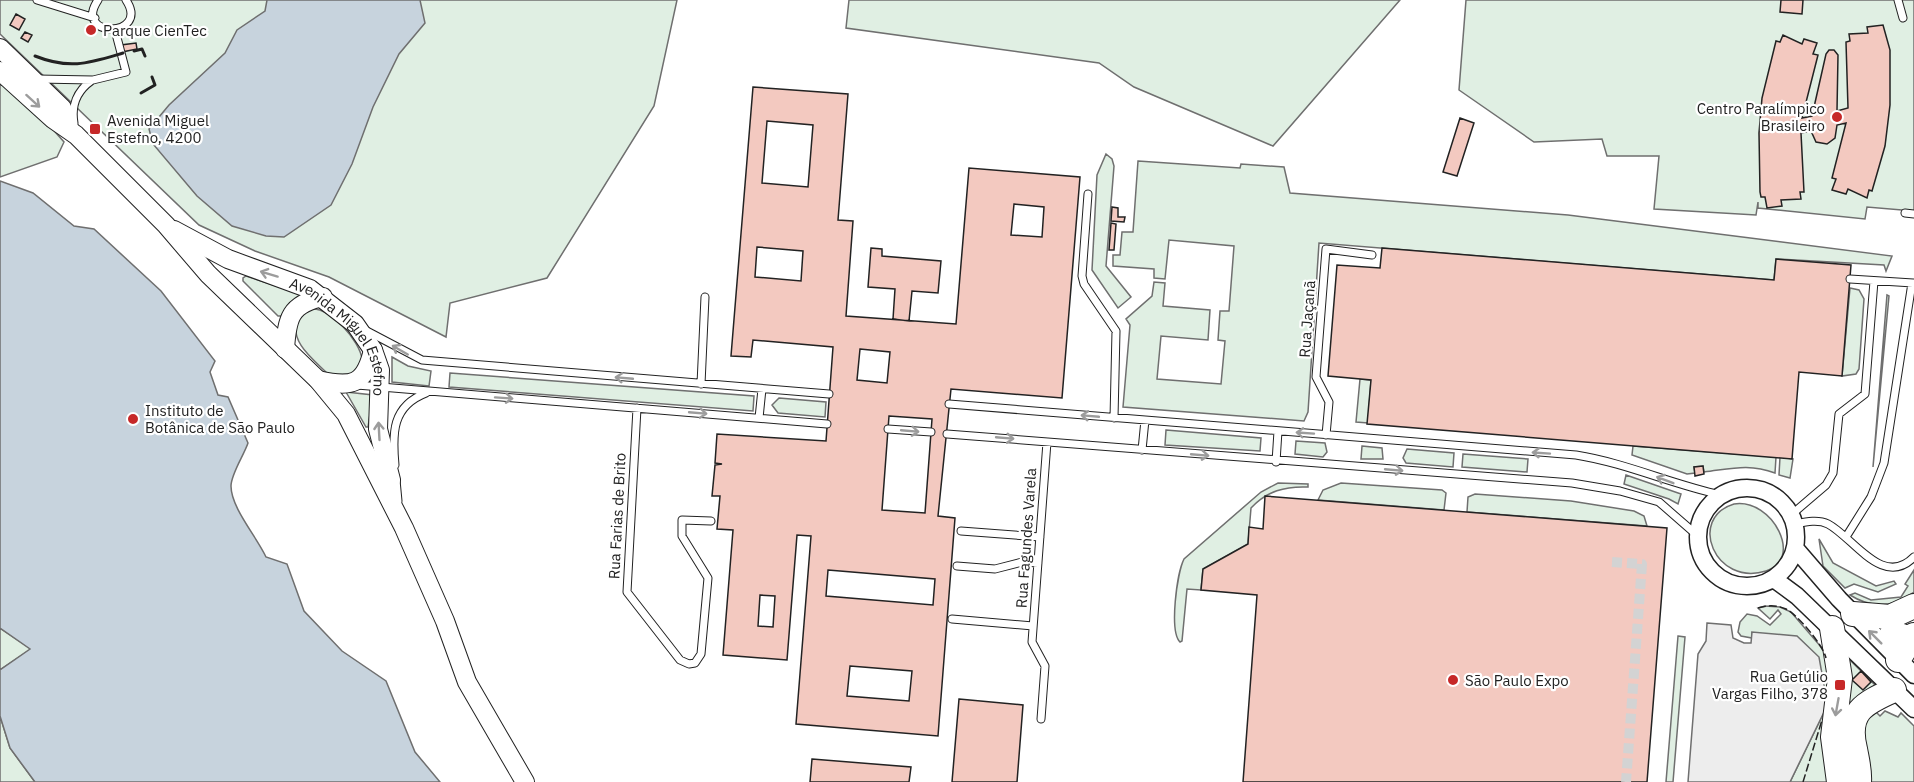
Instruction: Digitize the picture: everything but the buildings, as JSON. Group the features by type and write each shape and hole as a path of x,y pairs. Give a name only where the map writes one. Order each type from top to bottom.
{"highway":[{"path":"1853,614 1890,617 1914,606"},
{"path":"1890,617 1894,633 1910,657"},
{"path":"1832,628 1840,678 1833,737 1839,782"},
{"path":"1859,782 1852,726 1857,714 1870,700 1896,691"}],"main road":[{"name":"Avenida Miguel Estefno","path":"0,48 62,108 73,132"},
{"name":"Avenida Miguel Estefno","path":"0,71 53,119 73,132 166,225 208,274 318,380 346,414 404,528 445,621 467,682 525,782"},
{"name":"Avenida Miguel Estefno","path":"166,225 228,259 291,281 322,297 355,324 374,350 380,370 378,429 404,528"},
{"path":"285,349 286,333 293,312 307,300 322,297"},
{"path":"318,380 349,385 366,374 374,350"}],"street":[{"path":"1753,488 1768,492 1782,502 1793,519 1795,548 1787,566 1774,579 1758,585 1741,586 1725,581 1710,570 1701,554 1698,536 1701,520 1709,506 1721,495 1736,489 1753,488"},
{"path":"1795,548 1816,575 1853,614 1910,657"},
{"path":"1797,596 1816,575"},
{"path":"1774,579 1797,596 1832,628 1914,709"}],"lane":[{"path":"37,0 94,18 101,27 115,30 126,24 130,2"},
{"path":"94,18 94,7 98,0"},
{"path":"1898,0 1903,18"},
{"path":"34,79 93,80 126,72 115,30"},
{"path":"73,132 76,99 81,88 93,80"},
{"path":"1088,194 1082,276 1084,284 1116,332 1114,418"},
{"path":"1905,213 1914,214"},
{"name":"Rua Jaçanã","path":"1326,435 1329,402 1316,377 1326,249 1372,255"},
{"path":"1846,537 1871,497 1884,463 1913,283 1850,279"},
{"path":"1793,519 1826,485 1835,465 1839,414 1865,394 1874,281"},
{"path":"701,384 705,297"},
{"path":"355,324 422,360 829,394"},
{"path":"349,385 827,424"},
{"path":"759,418 762,389"},
{"path":"398,501 394,461 395,426 398,413 416,397 428,392"},
{"path":"949,404 1599,459 1686,488 1721,495"},
{"name":"Rua Farias de Brito","path":"637,408 627,592 680,660 689,664 695,663 701,654 708,578 681,536 682,520 711,521"},
{"path":"1142,450 1145,420"},
{"path":"888,429 931,432"},
{"path":"1276,462 1278,431"},
{"path":"947,434 1276,462 1572,483 1620,491 1668,507 1698,536"},
{"name":"Rua Fagundes Varela","path":"1041,719 1045,666 1042,657 1033,646 1033,626 1047,442"},
{"path":"1793,519 1822,522 1885,567 1900,567 1914,557"},
{"path":"961,531 1040,537"},
{"path":"957,566 995,569 1022,562 1038,563"},
{"path":"952,620 1033,626"}],"green space":[{"path":"0,0 677,0 654,106 547,278 450,303 446,337 329,277 255,251 199,225 0,34"},
{"path":"849,0 1400,0 1273,146 1134,87 1099,63 846,28"},
{"path":"1466,0 1914,0 1914,211 1867,207 1865,219 1758,208 1758,202 1756,215 1654,209 1659,156 1607,156 1602,139 1534,142 1459,90"},
{"path":"0,84 18,90 64,142 57,157 0,177"},
{"path":"1106,154 1112,159 1114,166 1106,266 1131,297 1118,308 1092,270 1097,175"},
{"path":"1138,161 1240,168 1241,164 1284,167 1290,193 1568,215 1892,256 1886,271 1884,265 1776,259 1774,280 1319,243 1308,412 1304,421 1123,407 1130,325 1126,319 1152,296 1154,282 1165,283 1163,306 1210,310 1208,340 1161,336 1157,379 1221,384 1225,341 1218,340 1220,311 1229,311 1234,246 1169,240 1165,279 1154,278 1154,269 1113,266 1113,255 1120,255 1122,232 1133,232"},
{"path":"246,276 301,294 301,297 282,316 278,316 243,281"},
{"path":"1850,288 1859,290 1864,299 1859,369 1856,374 1842,376"},
{"path":"1887,295 1889,296 1873,467"},
{"path":"311,309 327,313 335,319 356,343 362,359 355,374 329,375 304,350 297,336 296,319"},
{"path":"392,357 408,366 431,371 429,386 392,382"},
{"path":"450,373 754,396 753,411 449,387"},
{"path":"1360,379 1371,380 1368,423 1356,422"},
{"path":"346,392 373,395 368,427 366,427"},
{"path":"779,398 826,402 825,417 778,413 772,405"},
{"path":"1166,430 1261,438 1260,451 1165,445"},
{"path":"1296,441 1325,443 1327,452 1323,457 1295,454"},
{"path":"1362,446 1382,448 1383,459 1361,459"},
{"path":"1633,446 1776,457 1775,473 1748,467 1704,472 1703,466 1694,467 1695,473 1687,474 1632,455"},
{"path":"1407,449 1454,453 1453,467 1406,463 1403,458"},
{"path":"1463,454 1528,459 1527,472 1462,467"},
{"path":"1780,457 1793,459 1790,478 1779,475"},
{"path":"1626,475 1681,494 1678,504 1624,484"},
{"path":"1278,483 1308,484 1308,487 1292,487 1277,491 1263,497 1251,508 1248,544 1203,569 1201,590 1187,589 1182,641 1180,642 1175,626 1175,615 1177,589 1184,559 1261,492"},
{"path":"1341,483 1442,490 1446,493 1444,510 1318,500 1323,490"},
{"path":"1475,494 1571,501 1634,511 1644,516 1647,526 1467,512 1468,497"},
{"path":"1734,504 1748,505 1761,510 1779,531 1783,543 1783,555 1777,565 1766,571 1748,573 1733,569 1721,561 1713,549 1710,536 1712,523 1720,512"},
{"path":"1819,539 1833,563 1876,586 1894,581 1896,584 1878,592 1854,584 1845,588 1823,566"},
{"path":"1914,570 1914,592 1898,601 1882,605 1866,603 1850,595 1855,593 1871,600 1901,597 1908,586 1905,584"},
{"path":"1780,607 1791,612 1828,655 1831,782 1790,782 1826,708 1752,633 1752,638 1741,636 1738,632 1740,622 1747,614 1757,616 1770,625 1781,614 1778,610 1770,619 1758,608"},
{"path":"0,628 31,649 0,670"},
{"path":"1678,636 1685,637 1673,782 1666,782"},
{"path":"1846,656 1878,688 1848,713"},
{"path":"1873,709 1880,716 1885,711 1898,717 1901,713 1914,726 1914,782 1868,782 1861,725"},
{"path":"0,716 10,748 35,782 0,782"}],"shaded area":[{"path":"267,0 420,0 425,23 399,54 373,107 352,164 331,205 284,237 266,236 232,226 197,196 153,144 149,129 169,105 225,53 237,30 265,11"},
{"path":"0,181 33,193 74,226 94,229 161,291 215,361 210,372 218,395 228,397 248,443 232,481 232,495 235,504 266,557 287,564 304,611 342,651 386,681 415,752 440,782 35,782 10,748 0,716 0,670 30,649 0,628"},
{"path":"1707,623 1731,625 1733,638 1744,643 1751,643 1752,632 1797,636 1819,657 1827,702 1826,708 1790,782 1688,782 1698,654 1706,641"}],"tunnel":[{"path":"1612,562 1642,564 1626,782"}],"fence":[{"path":"1758,608 1776,606 1791,612 1815,638 1826,658"},
{"path":"1803,782 1822,720"}],"wall":[{"path":"134,51 142,49 145,56"},
{"path":"35,56 59,63 79,64 123,53"},
{"path":"141,93 155,85 152,77"}],"place":[{"name":"Parque CienTec","path":"91,30"},
{"name":"Centro Paralímpico Brasileiro","path":"1837,117"},
{"name":"Avenida Miguel Estefno, 4200","path":"95,129"},
{"name":"Instituto de Botânica de São Paulo","path":"133,419"},
{"name":"São Paulo Expo","path":"1453,680"},
{"name":"Rua Getúlio Vargas Filho, 378","path":"1840,685"}]}
